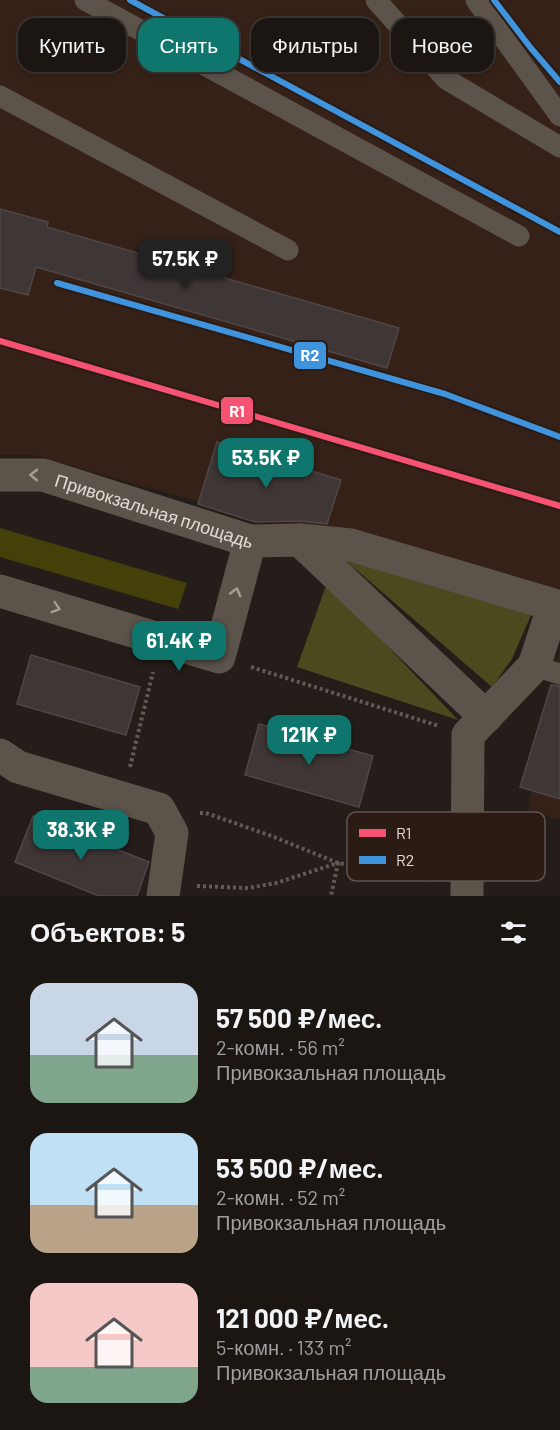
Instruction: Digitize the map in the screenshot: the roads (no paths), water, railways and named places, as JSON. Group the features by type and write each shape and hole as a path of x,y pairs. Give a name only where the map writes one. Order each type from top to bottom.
{"street":[{"name":"Привокзальная площадь","path":"0,475 43,475 250,541 219,657 0,591"},
{"path":"250,541 300,540 351,545 554,605 547,670 477,726"},
{"path":"300,540 477,726 472,812"},
{"path":"0,755 18,767 159,809 171,832 164,891"}],"lane":[{"path":"85,0 519,237"},
{"path":"376,0 446,79 560,147"},
{"path":"476,0 560,117"},
{"path":"0,96 288,250"}]}
